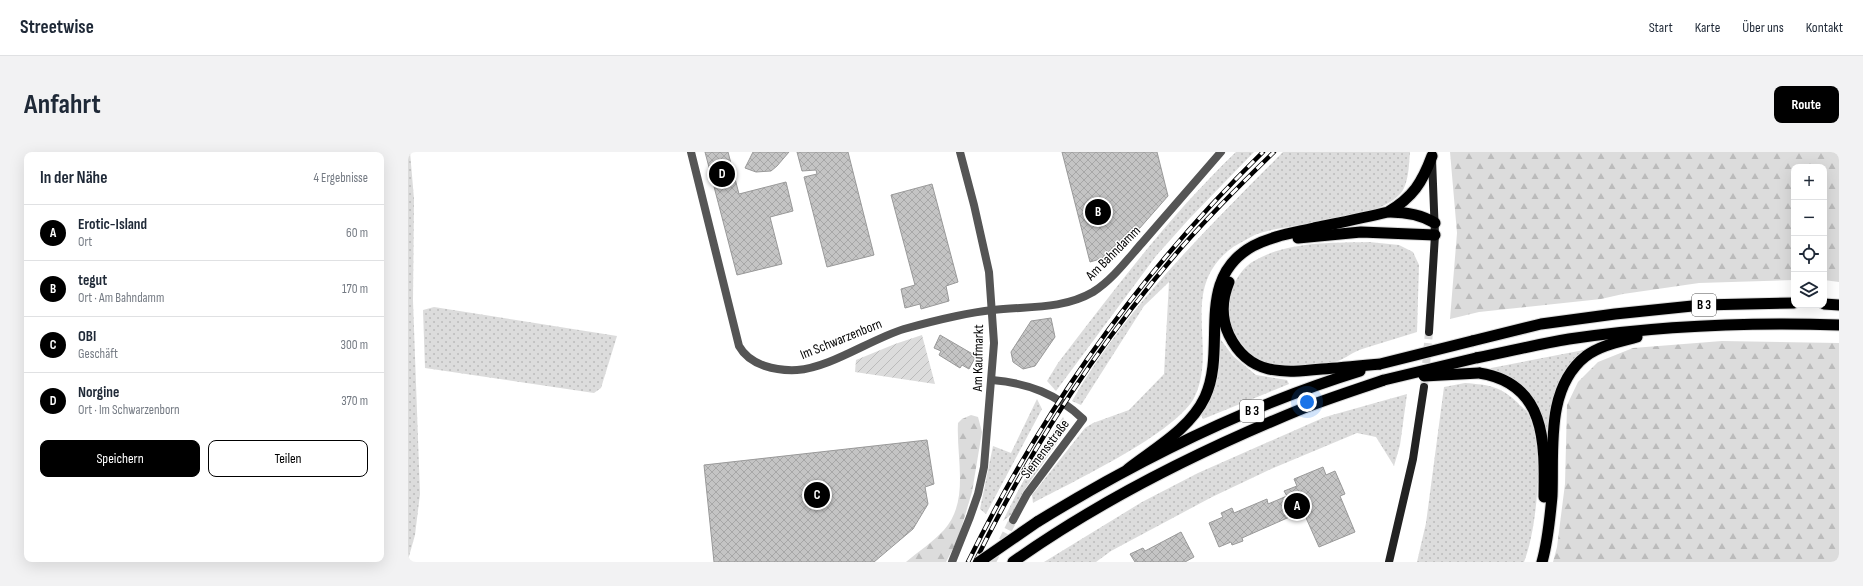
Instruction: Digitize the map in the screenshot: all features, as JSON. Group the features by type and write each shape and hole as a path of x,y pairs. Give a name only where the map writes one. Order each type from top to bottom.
{"highway":[{"path":"1388,212 1402,204 1418,187 1432,154"},
{"path":"1128,469 1184,426 1204,399 1209,388 1214,364 1214,310 1217,295 1226,272 1238,258 1253,246 1286,234 1388,212 1411,213 1427,218 1435,223"},
{"path":"1380,364 1286,372 1268,370 1259,366 1237,349 1227,332 1223,312 1225,292 1229,282 1240,265 1247,259 1264,248 1286,240 1354,233 1435,235"},
{"name":"B 3","path":"978,562 1037,522 1128,469 1268,404 1322,383 1380,364 1541,324 1615,314 1702,306 1791,303"},
{"path":"1827,304 1839,305"},
{"name":"B 3","path":"1013,562 1051,537 1130,490 1211,449 1305,408 1384,380 1476,358 1568,340 1669,329 1752,324 1839,326"},
{"path":"1542,562 1550,521 1557,408 1566,379 1578,363 1595,350 1605,345 1669,329"},
{"path":"1397,377 1479,373 1498,378 1516,387 1530,402 1539,420 1544,448 1544,502 1539,545 1534,562"}],"main road":[{"path":"1429,332 1435,235 1432,154"},
{"path":"1388,561 1413,459 1424,388"}],"street":[{"name":"Im Schwarzenborn","path":"690,152 739,346 742,352 752,360 771,368 783,370 799,370 816,367 893,332 954,317 991,310"},
{"name":"Am Kaufmarkt","path":"952,562 970,517 984,467 992,380 994,329 991,310 989,272 960,152"},
{"name":"Am Bahndamm","path":"991,310 1056,305 1079,298 1092,292 1117,272 1221,152"},
{"name":"Siemensstraße","path":"992,380 1026,386 1053,395 1071,407 1083,419 1027,494 1013,520"}],"green space":[{"path":"408,152 410,152 414,199 413,301 420,494 415,535 408,560"},
{"path":"1236,152 1254,152 1189,219 1156,256 1056,391 1047,381 1058,363 1143,254 1211,176"},
{"path":"1283,152 1410,152 1408,175 1404,188 1395,199 1379,207 1359,214 1337,219 1257,234 1233,247 1216,263 1207,281 1202,299 1203,358 1201,377 1195,396 1185,410 1168,425 1122,456 1033,503 1032,495 1085,428 1093,423 1129,410 1164,374 1169,282 1144,306 1081,405 1072,401 1093,366 1142,301 1197,240"},
{"path":"1450,152 1839,152 1839,282 1827,280 1827,164 1791,164 1791,280 1699,283 1623,294 1601,299 1479,312 1450,319 1457,233"},
{"path":"1369,242 1399,245 1413,252 1419,265 1417,332 1362,349 1338,361 1323,365 1305,367 1271,366 1264,364 1249,353 1233,329 1228,316 1229,301 1234,285 1238,277 1248,265 1267,254 1296,246 1325,243"},
{"path":"434,307 617,336 601,388 594,393 425,368 423,310"},
{"path":"922,335 935,384 855,372 856,360"},
{"path":"1221,340 1233,356 1256,375 1287,380 1289,384 1203,419 1201,415 1215,387 1217,379"},
{"path":"1722,341 1839,343 1839,562 1553,562 1557,547 1565,484 1567,405 1578,382 1598,362 1633,348"},
{"path":"1584,350 1588,352 1566,372 1554,396 1550,433 1545,427 1536,403 1530,394 1514,382 1490,371 1491,368"},
{"path":"1465,383 1494,387 1506,393 1527,412 1533,426 1538,464 1538,486 1533,529 1524,562 1417,562 1426,523 1444,387"},
{"path":"1407,394 1400,445 1394,466 1376,437 1357,433 1271,469 1212,497 1111,551 1096,562 1044,562 1142,502 1198,473 1325,417"},
{"path":"1037,399 1042,409 986,514 980,509 993,446 1011,453"},
{"path":"971,415 978,417 982,432 972,492 958,539 946,562 906,562 940,534 952,519 957,506 960,479 958,423 962,419"},
{"path":"1063,417 1068,427 1023,492 1012,514 1003,521 1016,494 1046,442"}],"building":[{"path":"705,152 728,152 739,194 786,182 793,211 770,217 782,264 737,275"},
{"path":"753,152 789,152 771,171 756,172 745,168"},
{"path":"797,152 848,152 874,255 827,267 804,177 817,174 816,170 802,171"},
{"path":"1062,152 1157,152 1168,196 1117,254 1090,262"},
{"path":"932,184 958,282 946,286 949,301 921,309 920,304 905,308 901,289 915,285 891,195"},
{"path":"1051,318 1055,337 1035,366 1023,369 1013,362 1011,352 1031,321"},
{"path":"940,335 976,356 969,369 962,365 960,368 939,355 941,351 934,348"},
{"path":"927,440 934,484 925,487 928,504 913,529 874,562 714,562 704,465"},
{"path":"1323,467 1326,475 1335,471 1345,494 1340,496 1355,532 1319,547 1303,511 1242,538 1243,541 1232,545 1231,542 1219,547 1209,523 1223,517 1221,513 1232,508 1234,513 1267,499 1268,504 1287,496 1284,491 1297,486 1294,479"},
{"path":"1181,532 1194,557 1185,562 1135,562 1130,554 1143,548 1145,551"}],"tunnel":[{"path":"1424,387 1429,332"},
{"path":"992,562 1013,520"}],"railway":[{"path":"968,562 997,505 1029,450 1062,396 1098,344 1176,245 1218,198 1263,152"},
{"path":"975,562 996,520 1043,438 1094,359 1122,321 1181,248 1226,199 1274,152"}],"place":[{"name":"Norgine","path":"722,174"},
{"name":"tegut","path":"1098,212"},
{"name":"OBI","path":"817,495"},
{"name":"Erotic-Island","path":"1297,506"}]}
